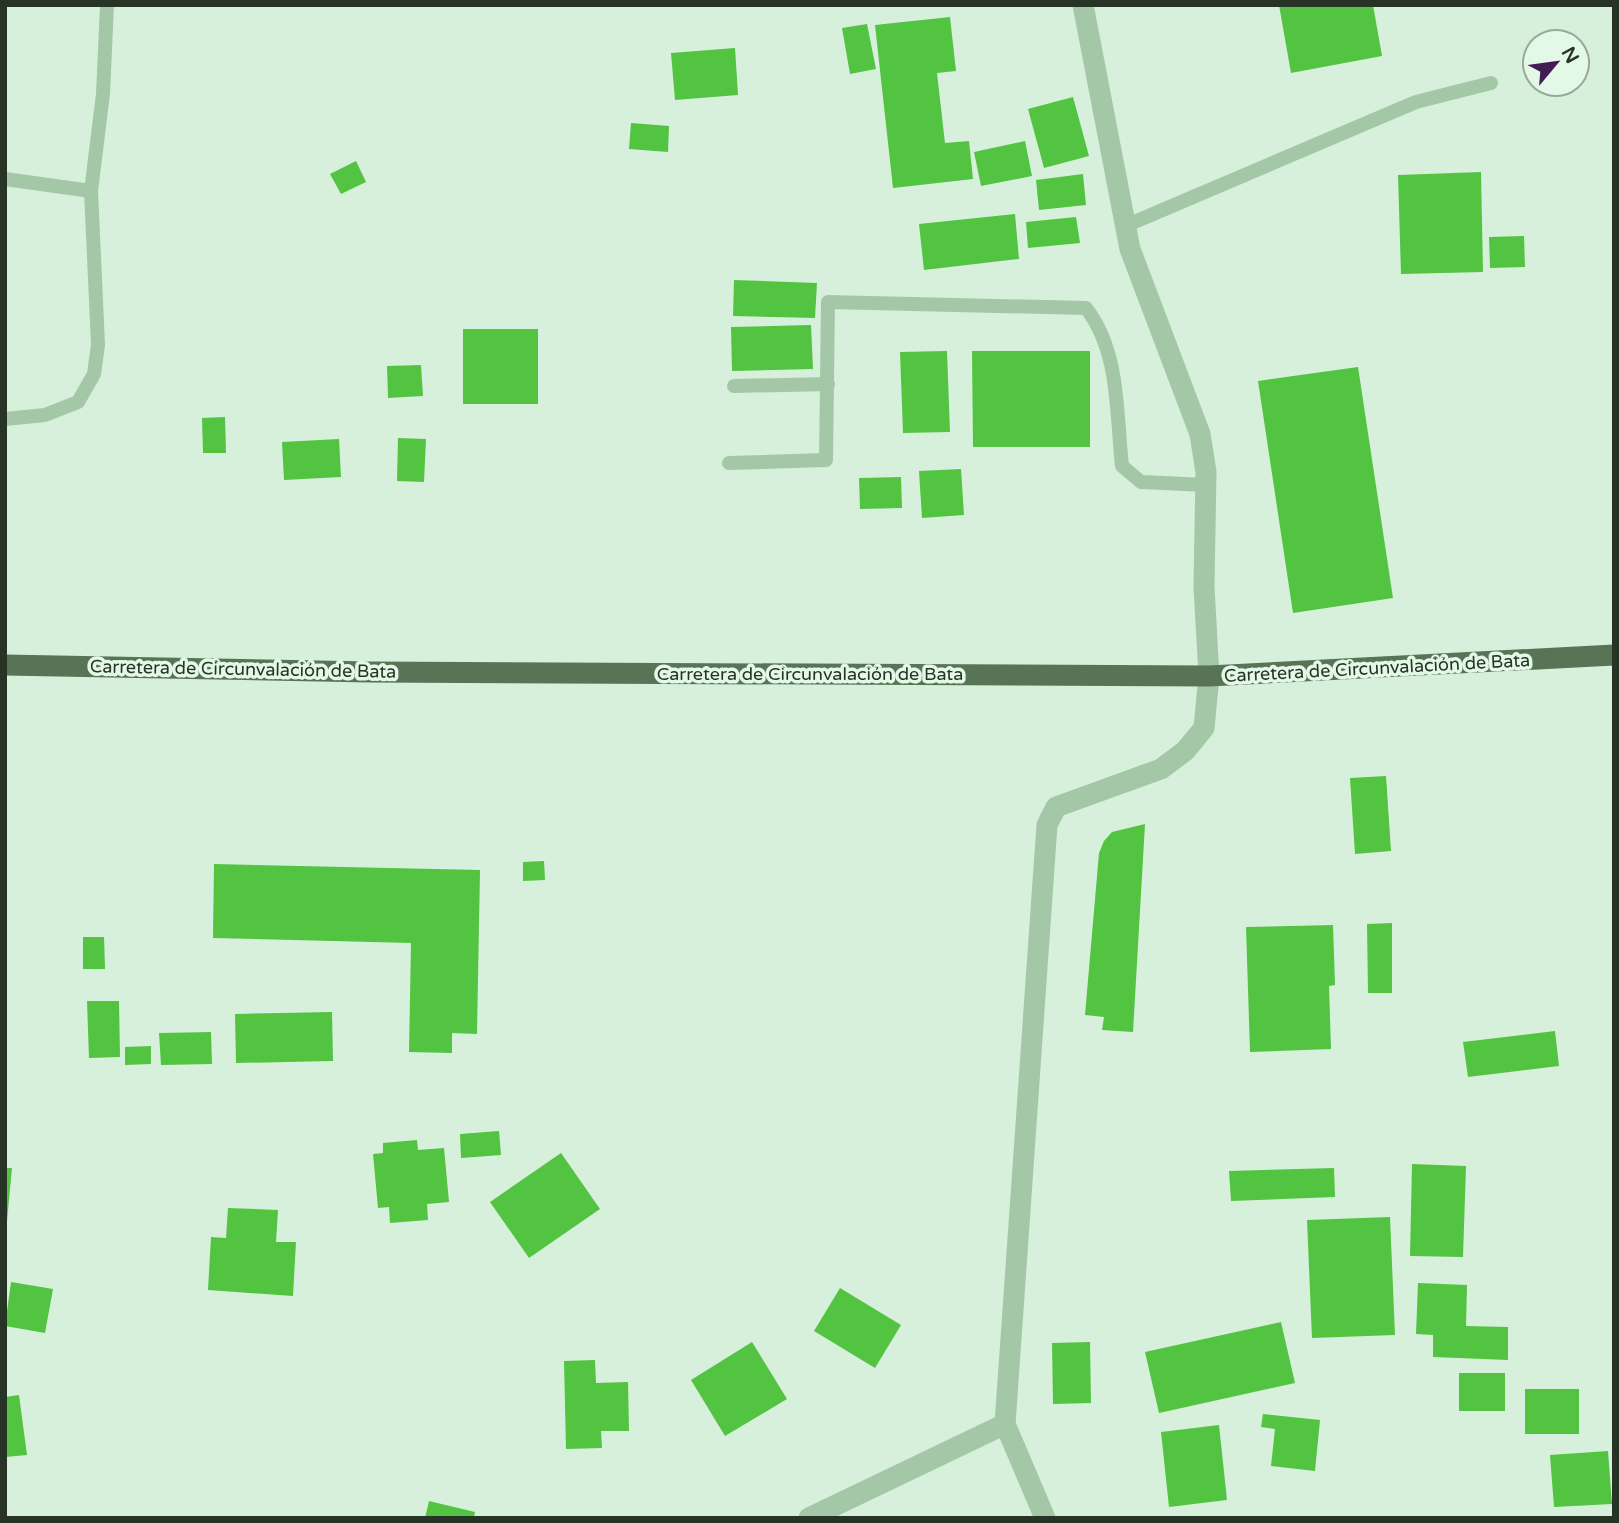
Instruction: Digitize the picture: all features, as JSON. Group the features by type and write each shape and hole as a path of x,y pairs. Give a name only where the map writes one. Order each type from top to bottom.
{"main road":[{"name":"Carretera de Circunvalación de Bata","path":"5,665 370,672 1209,676 1614,655"}],"street":[{"path":"1045,1518 1005,1424 1046,825 1056,807 1161,769 1185,751 1203,728 1209,676 1204,587 1206,485 1200,434 1185,400 1125,226 1083,5"},
{"path":"809,1518 1005,1424"}],"lane":[{"path":"5,419 45,415 78,402 94,374 98,345 91,191 103,94 107,5"},
{"path":"1125,226 1416,102 1491,83"},
{"path":"5,179 91,191"},
{"path":"729,463 825,460 828,302 1086,308 1099,325 1112,362 1122,466 1141,482 1206,485"},
{"path":"734,386 828,384"}],"building":[{"path":"1279,5 1373,5 1382,56 1291,73"},
{"path":"950,17 956,71 937,73 945,143 969,141 973,179 893,188 875,25"},
{"path":"867,24 876,69 850,74 842,28"},
{"path":"735,48 738,95 675,100 671,53"},
{"path":"1073,97 1089,156 1044,168 1028,109"},
{"path":"631,123 669,126 668,152 629,149"},
{"path":"1025,141 1032,176 981,186 974,152"},
{"path":"356,161 366,182 341,194 330,174"},
{"path":"1481,172 1483,272 1401,274 1398,175"},
{"path":"1083,174 1086,205 1039,210 1036,180"},
{"path":"1015,214 1019,259 924,270 919,224"},
{"path":"1076,217 1080,243 1028,248 1026,222"},
{"path":"1524,236 1525,267 1490,268 1489,237"},
{"path":"734,280 817,283 815,318 733,316"},
{"path":"811,325 813,369 732,371 731,327"},
{"path":"463,329 538,329 538,404 463,404"},
{"path":"947,351 950,432 903,433 900,352"},
{"path":"972,351 1090,351 1090,447 973,447"},
{"path":"421,365 423,396 388,398 387,366"},
{"path":"1358,367 1393,598 1293,613 1258,381"},
{"path":"225,417 226,453 203,453 202,418"},
{"path":"398,438 426,439 424,482 397,481"},
{"path":"339,439 341,477 284,480 282,442"},
{"path":"961,469 964,515 922,518 919,471"},
{"path":"901,477 902,508 860,509 859,478"},
{"path":"1386,776 1391,851 1355,854 1350,778"},
{"path":"1145,824 1133,1032 1102,1030 1104,1017 1085,1015 1099,853 1112,832"},
{"path":"544,861 545,880 523,881 523,862"},
{"path":"214,864 480,870 477,1034 452,1033 452,1053 409,1052 411,943 213,938"},
{"path":"1392,923 1392,993 1368,993 1367,924"},
{"path":"1333,925 1335,985 1329,986 1331,1049 1250,1052 1246,927"},
{"path":"83,937 104,937 105,969 83,969"},
{"path":"87,1001 119,1001 120,1057 89,1058"},
{"path":"332,1012 333,1061 236,1063 235,1014"},
{"path":"1555,1031 1559,1066 1468,1077 1463,1042"},
{"path":"211,1032 212,1064 161,1065 159,1033"},
{"path":"151,1046 151,1064 125,1065 125,1047"},
{"path":"499,1131 501,1155 461,1158 460,1134"},
{"path":"417,1140 418,1150 444,1148 449,1202 427,1204 428,1220 390,1223 389,1207 378,1208 373,1154 383,1153 383,1143"},
{"path":"561,1153 600,1209 529,1258 490,1202"},
{"path":"1412,1164 1466,1166 1463,1257 1410,1256"},
{"path":"5,1168 12,1168 7,1221 5,1220"},
{"path":"1334,1168 1335,1197 1231,1201 1229,1171"},
{"path":"228,1208 278,1210 276,1242 296,1242 293,1296 208,1290 211,1237 226,1238"},
{"path":"1390,1217 1395,1335 1312,1338 1307,1220"},
{"path":"11,1282 53,1289 45,1333 5,1326"},
{"path":"1418,1283 1467,1285 1466,1326 1508,1327 1508,1360 1433,1357 1433,1335 1416,1334"},
{"path":"840,1288 901,1325 875,1368 814,1331"},
{"path":"1281,1322 1295,1383 1159,1413 1145,1352"},
{"path":"752,1342 787,1399 725,1436 691,1380"},
{"path":"1090,1342 1091,1403 1053,1404 1052,1343"},
{"path":"595,1360 596,1383 628,1382 629,1431 601,1431 602,1448 566,1449 564,1361"},
{"path":"1459,1373 1505,1373 1505,1411 1459,1411"},
{"path":"1525,1389 1579,1389 1579,1434 1525,1434"},
{"path":"19,1395 27,1455 5,1457 5,1397"},
{"path":"1263,1414 1320,1420 1315,1471 1271,1466 1275,1429 1261,1427"},
{"path":"1219,1425 1227,1500 1169,1507 1161,1432"},
{"path":"1608,1451 1612,1504 1554,1507 1550,1455"},
{"path":"429,1501 475,1512 474,1518 425,1518"}]}
